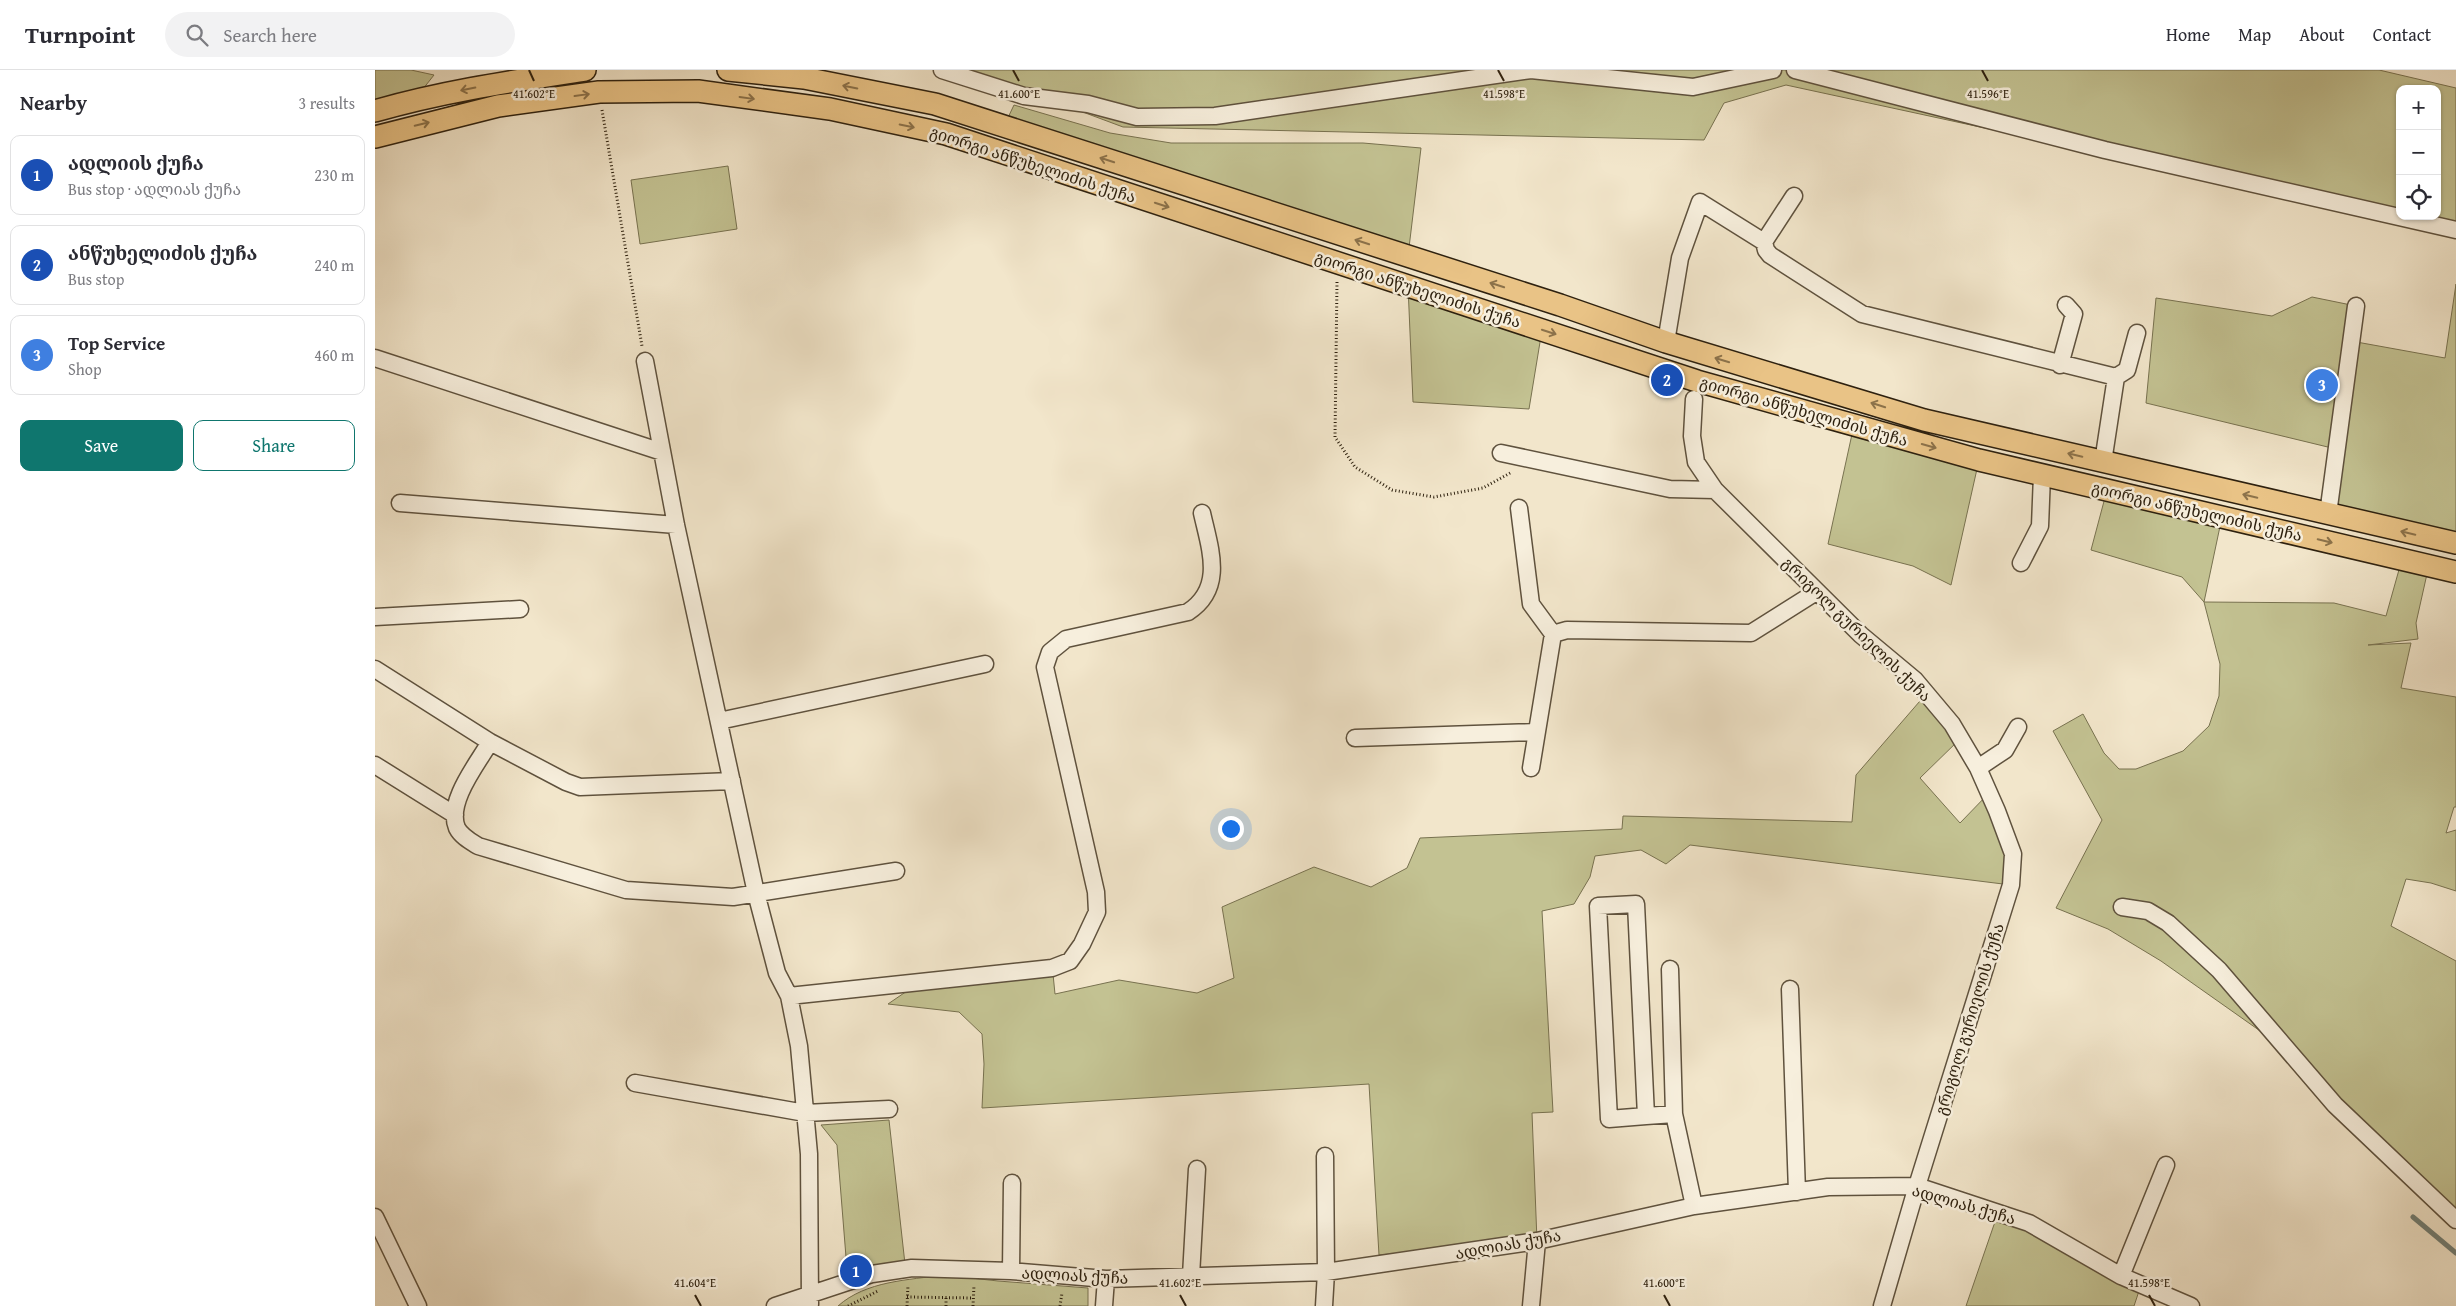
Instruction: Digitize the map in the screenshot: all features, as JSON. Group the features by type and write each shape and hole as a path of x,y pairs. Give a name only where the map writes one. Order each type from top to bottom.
{"main road":[{"path":"375,111 415,99 497,83 585,70"},
{"name":"გიორგი ანწუხელიძის ქუჩა","path":"728,70 804,78 935,104 1551,302 1666,342 1924,420 2456,544"},
{"name":"გიორგი ანწუხელიძის ქუჩა","path":"375,137 498,106 599,92 698,91 830,109 946,134 1697,381 1969,458 2456,572"}],"street":[{"path":"942,70 1024,96 1088,104 1137,117 1215,116 1531,70 1693,88 1773,70"},
{"path":"1795,70 2105,150 2456,230"},
{"path":"1763,242 1794,196"},
{"path":"1666,342 1680,258 1699,202 1763,242 1770,255 1862,314 1882,320 2116,377 2127,370 2137,333"},
{"path":"2060,364 2075,314 2066,305"},
{"path":"2328,514 2355,306"},
{"path":"375,358 662,452"},
{"path":"645,361 676,526 756,893 777,973 789,996 799,1046 809,1154 811,1300"},
{"path":"2103,462 2116,377"},
{"name":"გრიგოლ გურიელის ქუჩა","path":"1694,399 1692,436 1696,462 1715,490 1861,636 1915,680 1952,724 1979,768 2013,854 2011,885 1917,1186 1882,1306"},
{"path":"1501,452 1671,489 1715,490"},
{"path":"2021,563 2040,526 2042,475"},
{"path":"400,503 676,526"},
{"path":"1519,508 1531,604 1553,634 1531,768"},
{"path":"789,996 1052,968 1070,961 1083,944 1091,928 1097,912 1096,892 1052,707 1045,667 1050,652 1066,639 1188,612 1197,606 1207,591 1213,570 1202,513"},
{"path":"1553,634 1567,630 1751,633 1816,592"},
{"path":"375,617 520,609"},
{"path":"719,721 985,664"},
{"path":"375,669 490,742 565,782 580,787 732,781"},
{"path":"1979,768 2005,750 2019,727"},
{"path":"1355,738 1536,732"},
{"path":"490,742 456,800 455,816 457,828 465,838 478,846 626,890 733,897 896,871"},
{"path":"375,765 455,816"},
{"path":"1646,1116 1636,904 1598,906 1609,1119 1674,1114"},
{"path":"2122,907 2148,911 2168,923 2219,970 2335,1105 2456,1220"},
{"path":"1670,969 1674,1114 1694,1206"},
{"path":"1790,989 1797,1192"},
{"path":"635,1083 805,1113 889,1109"},
{"path":"1324,1306 1326,1272 1325,1156"},
{"path":"2121,1276 2166,1165"},
{"path":"1191,1276 1197,1169"},
{"path":"1011,1271 1013,1183"},
{"name":"ადლიას ქუჩა","path":"775,1306 811,1300 872,1274 912,1268 1011,1271 1106,1279 1326,1272 1537,1242 1694,1206 1828,1187 1917,1186 2029,1223 2121,1276 2191,1306"},
{"path":"375,1218 417,1306"},
{"path":"1531,1306 1537,1242"},
{"path":"1103,1306 1106,1279"}],"path":[{"path":"603,114 645,361"},
{"path":"1337,282 1335,437 1355,467 1392,490 1434,497 1483,488 1535,460"},
{"path":"907,1306 908,1285"},
{"path":"900,1286 917,1285"},
{"path":"965,1285 984,1286"},
{"path":"973,1306 974,1285"},
{"path":"848,1306 885,1290"},
{"path":"1052,1292 1070,1293"},
{"path":"1060,1306 1062,1293"},
{"path":"907,1297 973,1298"},
{"path":"946,1297 946,1306"}],"shaded area":[{"path":"375,70 411,70 434,75 415,99 375,111"},
{"path":"970,70 2379,70 2456,88 2456,230 2410,220 2441,220 2441,85 2396,85 2396,217 1786,85 1724,103 1704,140 1123,127"},
{"path":"1014,105 1110,133 1171,143 1363,143 1421,148 1408,256 1004,126"},
{"path":"728,166 737,229 640,244 631,180"},
{"path":"2456,284 2456,543 2328,514 2336,449 2146,403 2156,298 2272,316 2312,297 2356,306 2351,341 2445,358"},
{"path":"1408,286 1542,330 1529,409 1413,402"},
{"path":"1854,425 1979,460 1951,585 1913,566 1828,544"},
{"path":"2107,490 2222,517 2204,602 2182,577 2091,550"},
{"path":"2402,559 2429,565 2416,623 2418,639 2368,645 2411,643 2401,688 2456,697 2456,807 2454,807 2446,833 2456,830 2456,891 2431,883 2406,879 2391,926 2456,961 2456,1223 2273,1040 2161,961 2108,929 2056,908 2102,820 2053,731 2083,714 2104,753 2119,769 2136,769 2183,751 2209,726 2219,696 2220,664 2204,602 2334,603 2386,616"},
{"path":"1926,694 1961,738 1920,778 1960,823 1989,793 1997,811 2011,885 1690,845 1666,864 1641,850 1595,856 1590,877 1574,904 1542,911 1553,1112 1532,1113 1537,1241 1379,1255 1369,1084 982,1108 984,1064 982,1034 959,1012 888,1004 907,991 1053,974 1055,994 1119,980 1197,993 1234,978 1222,907 1314,867 1371,887 1407,868 1420,838 1622,829 1623,816 1852,822 1856,775"},
{"path":"889,1120 905,1264 882,1269 850,1264 846,1257 837,1145 821,1125"},
{"path":"1998,1213 2141,1285 2134,1306 1966,1306"},
{"path":"944,1275 1088,1288 1088,1306 838,1306 861,1291 874,1287 902,1280"}],"waterway":[{"path":"2413,1217 2456,1253"}],"place":[{"name":"ანწუხელიძის ქუჩა","path":"1667,380"},
{"name":"Top Service","path":"2322,385"},
{"name":"ადლიის ქუჩა","path":"856,1271"}]}
